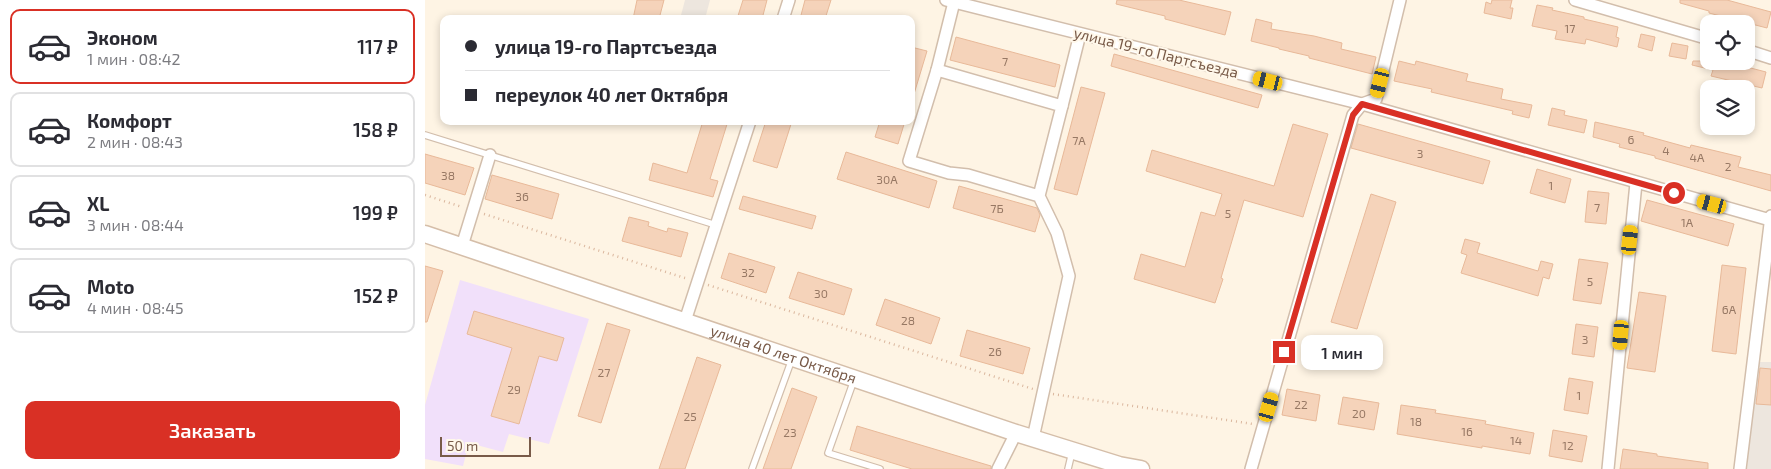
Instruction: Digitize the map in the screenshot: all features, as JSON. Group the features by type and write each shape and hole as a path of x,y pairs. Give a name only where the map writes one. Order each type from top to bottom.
{"main road":[{"name":"улица 40 лет Октября","path":"425,234 1016,433 1119,465 1141,469"}],"street":[{"path":"784,15 789,0"},
{"path":"1251,469 1353,115 1362,104 1376,99 1400,0"},
{"path":"1575,0 1700,36"},
{"path":"950,1 937,70 909,161 949,173 968,175 1039,196"},
{"name":"улица 19-го Партсъезда","path":"950,1 1362,104 1636,183 1770,218"},
{"path":"1033,438 1069,276 1057,234 1039,196 1080,34"},
{"path":"1755,53 1771,58"},
{"path":"937,70 1063,106"},
{"path":"685,321 748,125"},
{"path":"462,246 490,155"},
{"path":"1608,469 1636,183"},
{"path":"1740,469 1770,218"},
{"path":"998,469 1016,433"}],"lane":[{"path":"425,135 716,225"},
{"path":"752,469 792,357"},
{"path":"855,378 828,453 880,469"},
{"path":"1067,469 1072,450"}],"path":[{"path":"425,196 463,207"},
{"path":"481,213 1044,393 1263,426"}],"shaded area":[{"path":"685,0 710,0 706,15 681,15"},
{"path":"460,280 589,319 549,444 509,434 503,452 469,443 463,466 425,459 425,405"},
{"path":"1757,362 1771,362 1771,469 1747,469"}],"building":[{"path":"637,0 664,0 660,15 634,15"},
{"path":"743,0 767,0 763,15 738,15"},
{"path":"805,0 831,0 826,15 801,15"},
{"path":"1117,0 1179,0 1231,12 1225,35 1165,19 1165,16 1116,4"},
{"path":"1492,0 1512,0 1510,8 1513,8 1511,19 1484,13 1486,2 1491,4"},
{"path":"1680,0 1727,0 1771,12 1767,28 1755,25 1755,15 1717,15 1680,3"},
{"path":"1537,5 1618,27 1616,37 1619,38 1617,47 1586,39 1585,44 1555,39 1557,31 1532,26"},
{"path":"1256,19 1272,23 1271,29 1342,43 1341,49 1376,57 1372,74 1251,41"},
{"path":"1641,34 1655,37 1652,51 1638,47"},
{"path":"956,37 1060,65 1055,87 950,60"},
{"path":"1672,43 1688,46 1686,59 1669,56"},
{"path":"915,48 927,51 915,91"},
{"path":"1114,54 1262,95 1258,108 1111,66"},
{"path":"1399,61 1415,65 1416,61 1468,74 1466,81 1503,89 1501,99 1532,105 1529,118 1512,114 1513,111 1431,92 1432,89 1394,81"},
{"path":"1693,61 1700,61 1700,67 1692,65"},
{"path":"1755,69 1766,72 1762,88 1755,86 1755,80 1728,80 1711,76 1713,70"},
{"path":"1081,87 1105,93 1077,195 1054,189"},
{"path":"1552,108 1565,111 1564,115 1587,120 1584,133 1548,125"},
{"path":"1595,122 1644,133 1643,135 1690,148 1691,145 1741,157 1738,167 1771,175 1771,191 1655,158 1655,156 1619,147 1620,144 1593,137"},
{"path":"1293,124 1328,134 1303,217 1244,200 1215,303 1134,279 1141,254 1185,267 1201,212 1215,216 1222,194 1146,171 1152,150 1274,186"},
{"path":"1358,124 1490,161 1483,184 1351,148"},
{"path":"702,125 727,125 710,179 718,181 713,197 649,180 653,163 687,173"},
{"path":"765,125 791,125 777,168 753,161"},
{"path":"879,125 904,125 898,144 875,137"},
{"path":"846,152 937,181 929,208 837,179"},
{"path":"425,154 474,168 465,195 425,183"},
{"path":"1537,169 1571,179 1565,203 1530,193"},
{"path":"492,175 559,194 552,219 485,199"},
{"path":"959,186 1037,208 1040,215 1035,232 953,208"},
{"path":"1588,191 1609,193 1606,224 1585,222"},
{"path":"1371,194 1396,202 1357,329 1331,322"},
{"path":"743,196 816,216 812,229 739,209"},
{"path":"1647,200 1734,224 1728,246 1641,221"},
{"path":"629,217 649,222 648,226 667,232 668,228 688,233 681,257 622,241"},
{"path":"1465,239 1480,243 1477,253 1538,271 1541,261 1553,264 1549,279 1543,277 1538,296 1461,273 1467,255 1461,253"},
{"path":"729,253 775,267 766,293 721,278"},
{"path":"1579,259 1608,263 1601,304 1573,300"},
{"path":"1722,265 1746,268 1736,354 1712,351"},
{"path":"425,266 443,271 427,322 425,322"},
{"path":"798,272 852,289 844,315 789,298"},
{"path":"1639,292 1666,296 1655,372 1627,368"},
{"path":"885,299 940,318 931,344 876,325"},
{"path":"474,311 564,338 557,361 539,356 519,424 491,416 512,348 467,334"},
{"path":"607,323 630,330 601,423 578,416"},
{"path":"1576,324 1598,327 1594,357 1572,354"},
{"path":"967,330 1030,348 1023,374 960,356"},
{"path":"697,357 721,365 685,469 659,469"},
{"path":"1760,368 1771,369 1771,405 1756,404"},
{"path":"1569,378 1593,382 1588,414 1564,410"},
{"path":"792,388 817,397 791,469 763,469"},
{"path":"1287,389 1320,395 1316,421 1282,415"},
{"path":"1343,397 1379,403 1374,430 1338,424"},
{"path":"1401,405 1436,410 1435,413 1486,421 1485,424 1534,433 1530,454 1397,434"},
{"path":"857,426 991,466 991,469 912,469 850,450"},
{"path":"1553,430 1587,436 1582,462 1549,456"},
{"path":"1623,449 1708,463 1708,469 1620,469"}],"route":[{"path":"1284,352 1353,115 1362,104 1674,193"}]}
